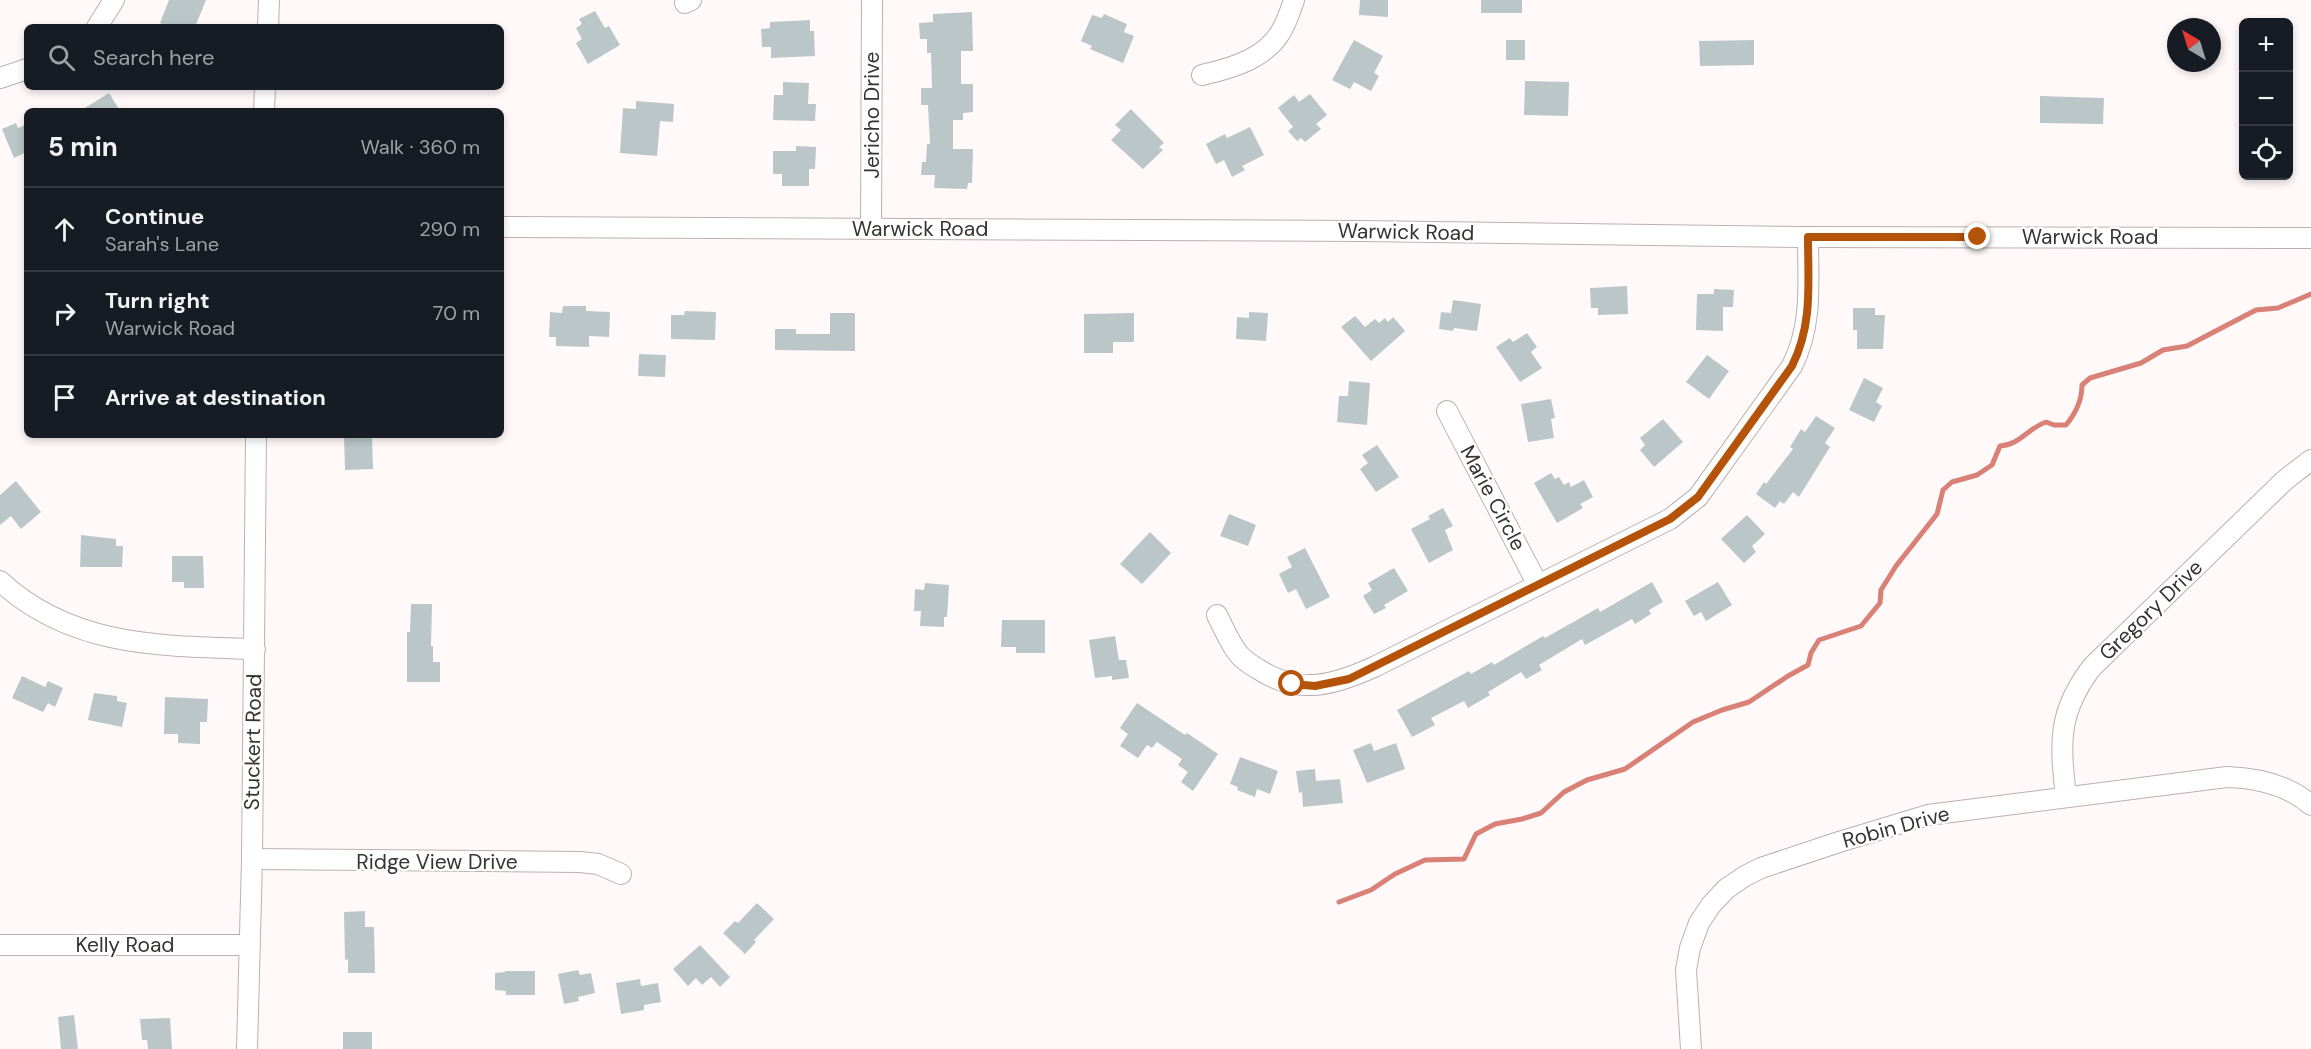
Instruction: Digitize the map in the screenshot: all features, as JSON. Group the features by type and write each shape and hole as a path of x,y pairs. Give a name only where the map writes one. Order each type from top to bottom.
{"street":[{"path":"99,24 114,0"},
{"path":"268,24 269,0"},
{"name":"Jericho Drive","path":"871,229 872,0"},
{"path":"1202,75 1234,67 1252,58 1268,46 1284,29 1294,0"},
{"path":"0,78 24,70"},
{"path":"264,108 265,90"},
{"name":"Warwick Road","path":"504,227 1361,231 1808,237 2311,238"},
{"path":"1217,615 1237,652 1249,663 1276,680 1315,686 1349,679 1670,519 1698,497 1792,366 1799,352 1807,325 1808,237"},
{"name":"Marie Circle","path":"1447,411 1538,585"},
{"name":"Stuckert Road","path":"247,1049 252,859 256,438"},
{"name":"Gregory Drive","path":"2066,797 2061,751 2064,723 2069,703 2081,681 2092,667 2285,480 2311,460"},
{"path":"0,581 32,604 63,621 116,639 155,645 255,649"},
{"name":"Robin Drive","path":"1691,1049 1686,970 1690,948 1699,923 1726,889 1745,876 1772,864 1928,815 2227,777 2250,778 2286,789 2311,805"},
{"name":"Ridge View Drive","path":"252,859 580,862 598,864 621,873"},
{"name":"Kelly Road","path":"0,945 250,945"}],"building":[{"path":"169,0 206,0 196,24 160,23"},
{"path":"1360,0 1388,0 1388,17 1359,15"},
{"path":"1481,0 1522,0 1522,13 1481,13"},
{"path":"595,11 605,28 609,26 620,45 588,64 576,43 582,39 576,28 582,24 579,19"},
{"path":"972,12 973,51 961,51 961,84 973,84 973,112 963,113 963,120 953,120 953,149 973,149 972,183 968,183 967,189 934,188 935,175 921,175 922,162 926,162 927,144 930,144 928,105 921,105 921,88 932,88 931,53 927,53 927,39 920,39 919,23 933,22 933,14"},
{"path":"1104,14 1127,24 1124,32 1134,36 1123,63 1090,49 1092,46 1081,41 1092,15 1102,18"},
{"path":"810,20 810,31 814,31 815,56 771,58 771,47 762,47 761,29 770,28 770,22"},
{"path":"1354,40 1383,56 1374,73 1379,76 1371,91 1354,82 1350,89 1332,80"},
{"path":"1506,40 1525,40 1525,60 1506,60"},
{"path":"1754,40 1754,65 1700,66 1699,41"},
{"path":"1525,81 1569,82 1568,116 1524,115"},
{"path":"783,82 809,83 808,104 816,104 815,121 773,120 774,95 783,95"},
{"path":"109,93 118,108 85,108"},
{"path":"1310,94 1327,115 1316,124 1321,129 1305,142 1301,138 1297,141 1288,131 1293,127 1278,108 1294,95 1299,102"},
{"path":"2040,96 2104,98 2103,124 2040,123"},
{"path":"636,101 674,104 673,122 660,121 657,156 620,153 623,108 636,109"},
{"path":"1131,109 1164,143 1159,147 1163,150 1143,169 1111,140 1121,130 1115,125"},
{"path":"16,123 18,128 24,125 24,153 14,158 2,129"},
{"path":"1250,127 1264,155 1242,166 1245,170 1232,177 1224,160 1216,164 1206,144 1225,134 1227,138"},
{"path":"796,146 816,147 815,169 809,169 809,186 782,186 782,174 773,174 773,151 796,151"},
{"path":"1627,286 1628,314 1598,315 1598,308 1591,308 1590,288"},
{"path":"1714,289 1734,290 1733,307 1723,307 1723,331 1696,330 1697,294 1714,294"},
{"path":"1453,300 1481,304 1477,331 1439,329 1441,312 1451,313"},
{"path":"563,306 586,306 586,311 610,312 609,337 589,336 589,347 556,346 556,337 549,337 550,312 562,313"},
{"path":"1853,308 1875,308 1875,315 1885,315 1883,349 1857,349 1857,330 1853,330"},
{"path":"685,311 716,312 715,340 671,339 671,315 684,315"},
{"path":"1249,312 1268,313 1266,341 1236,339 1237,317 1249,318"},
{"path":"830,313 855,313 855,351 775,350 775,329 796,329 796,334 830,334"},
{"path":"1134,313 1134,342 1113,342 1113,353 1084,353 1084,314"},
{"path":"1355,316 1365,327 1375,319 1379,323 1385,318 1388,322 1393,317 1405,331 1371,361 1341,327"},
{"path":"1527,333 1537,347 1531,352 1542,368 1520,382 1496,347 1510,338 1513,342"},
{"path":"639,354 666,355 665,377 638,376"},
{"path":"1707,355 1729,371 1709,399 1686,382"},
{"path":"1864,378 1883,388 1876,402 1882,406 1874,422 1849,410"},
{"path":"1349,381 1370,383 1367,425 1337,422 1339,396 1348,396"},
{"path":"1551,399 1555,418 1551,419 1554,438 1528,442 1521,404"},
{"path":"1816,416 1835,428 1825,443 1830,447 1799,497 1793,492 1784,504 1780,501 1775,508 1756,494 1793,449 1790,447 1801,429 1805,432"},
{"path":"1663,419 1683,442 1654,467 1640,450 1645,445 1640,438"},
{"path":"344,438 372,438 373,469 345,470"},
{"path":"1377,445 1399,477 1376,492 1360,469 1368,463 1362,455"},
{"path":"1551,473 1555,479 1559,477 1564,485 1569,482 1571,487 1584,480 1593,497 1580,504 1583,508 1557,523 1534,483"},
{"path":"16,481 41,512 21,529 11,516 0,525 0,495"},
{"path":"1443,508 1453,526 1445,530 1453,550 1429,563 1411,529 1430,519 1428,516"},
{"path":"1229,514 1256,525 1248,546 1220,536"},
{"path":"1747,515 1765,534 1752,546 1756,552 1744,563 1721,539"},
{"path":"1150,532 1171,553 1142,584 1120,564"},
{"path":"81,535 116,539 116,546 123,546 122,567 80,567"},
{"path":"1305,548 1330,597 1306,609 1296,589 1288,593 1279,574 1292,567 1287,557"},
{"path":"172,556 203,556 204,588 184,588 184,582 172,582"},
{"path":"1394,568 1408,591 1384,605 1386,608 1374,614 1363,596 1372,590 1368,583"},
{"path":"1652,582 1663,602 1649,610 1651,614 1635,624 1632,619 1585,645 1582,639 1539,665 1542,670 1526,679 1521,672 1488,692 1490,695 1468,708 1464,701 1431,718 1435,725 1412,737 1397,710 1469,671 1471,674 1492,662 1494,665 1543,636 1545,638 1598,608 1600,612"},
{"path":"1718,582 1732,605 1706,621 1701,612 1694,616 1685,601"},
{"path":"925,583 949,585 944,627 920,626 921,611 914,611 915,589 924,590"},
{"path":"411,604 432,604 431,646 433,646 433,662 440,662 440,682 407,682 407,632 410,632"},
{"path":"1002,620 1045,620 1045,653 1016,653 1016,647 1001,647"},
{"path":"1115,636 1119,660 1126,660 1129,678 1112,680 1112,676 1095,678 1089,640"},
{"path":"22,676 45,687 48,681 63,688 55,707 48,703 43,712 12,698"},
{"path":"94,693 117,696 117,701 127,703 122,727 88,720"},
{"path":"165,697 208,699 207,722 200,722 200,744 178,743 178,734 164,734"},
{"path":"1137,703 1218,754 1193,791 1181,782 1188,772 1178,765 1182,759 1157,742 1152,748 1147,745 1138,758 1120,746 1128,734 1120,728"},
{"path":"1371,743 1374,751 1396,743 1405,769 1367,783 1353,750"},
{"path":"1240,757 1278,771 1270,794 1257,789 1255,797 1237,790 1238,787 1230,784"},
{"path":"1315,769 1316,781 1340,779 1343,803 1303,807 1302,792 1299,793 1296,771"},
{"path":"757,903 774,919 754,940 756,942 745,954 723,933 735,921 738,923"},
{"path":"365,911 365,927 374,927 375,973 348,973 348,959 345,960 344,912"},
{"path":"700,945 730,977 720,987 711,977 702,985 696,978 688,986 673,969"},
{"path":"578,970 580,975 591,973 595,993 578,997 579,1001 564,1004 558,974"},
{"path":"535,971 535,995 506,995 506,991 495,990 495,973"},
{"path":"640,979 641,986 658,983 661,1002 644,1005 644,1010 621,1014 616,983"},
{"path":"74,1015 78,1049 61,1049 58,1017"},
{"path":"170,1018 172,1049 148,1049 147,1040 142,1040 140,1019"},
{"path":"343,1032 372,1032 372,1049 343,1049"}],"waterway":[{"path":"1339,902 1371,890 1395,874 1425,860 1464,859 1476,834 1495,824 1541,813 1564,792 1587,780 1625,769 1693,722 1749,702 1808,665 1811,653 1819,640 1861,626 1880,603 1881,590 1896,566 1937,514 1943,490 1952,482 1977,475 1992,465 2000,446 2019,440 2046,422 2066,425 2078,406 2082,385 2090,378 2141,363 2163,350 2187,346 2256,310 2278,308 2311,294"}],"route":[{"path":"1292,684 1315,686 1349,679 1670,519 1698,497 1792,366 1799,352 1807,325 1808,237 1978,237"}]}
